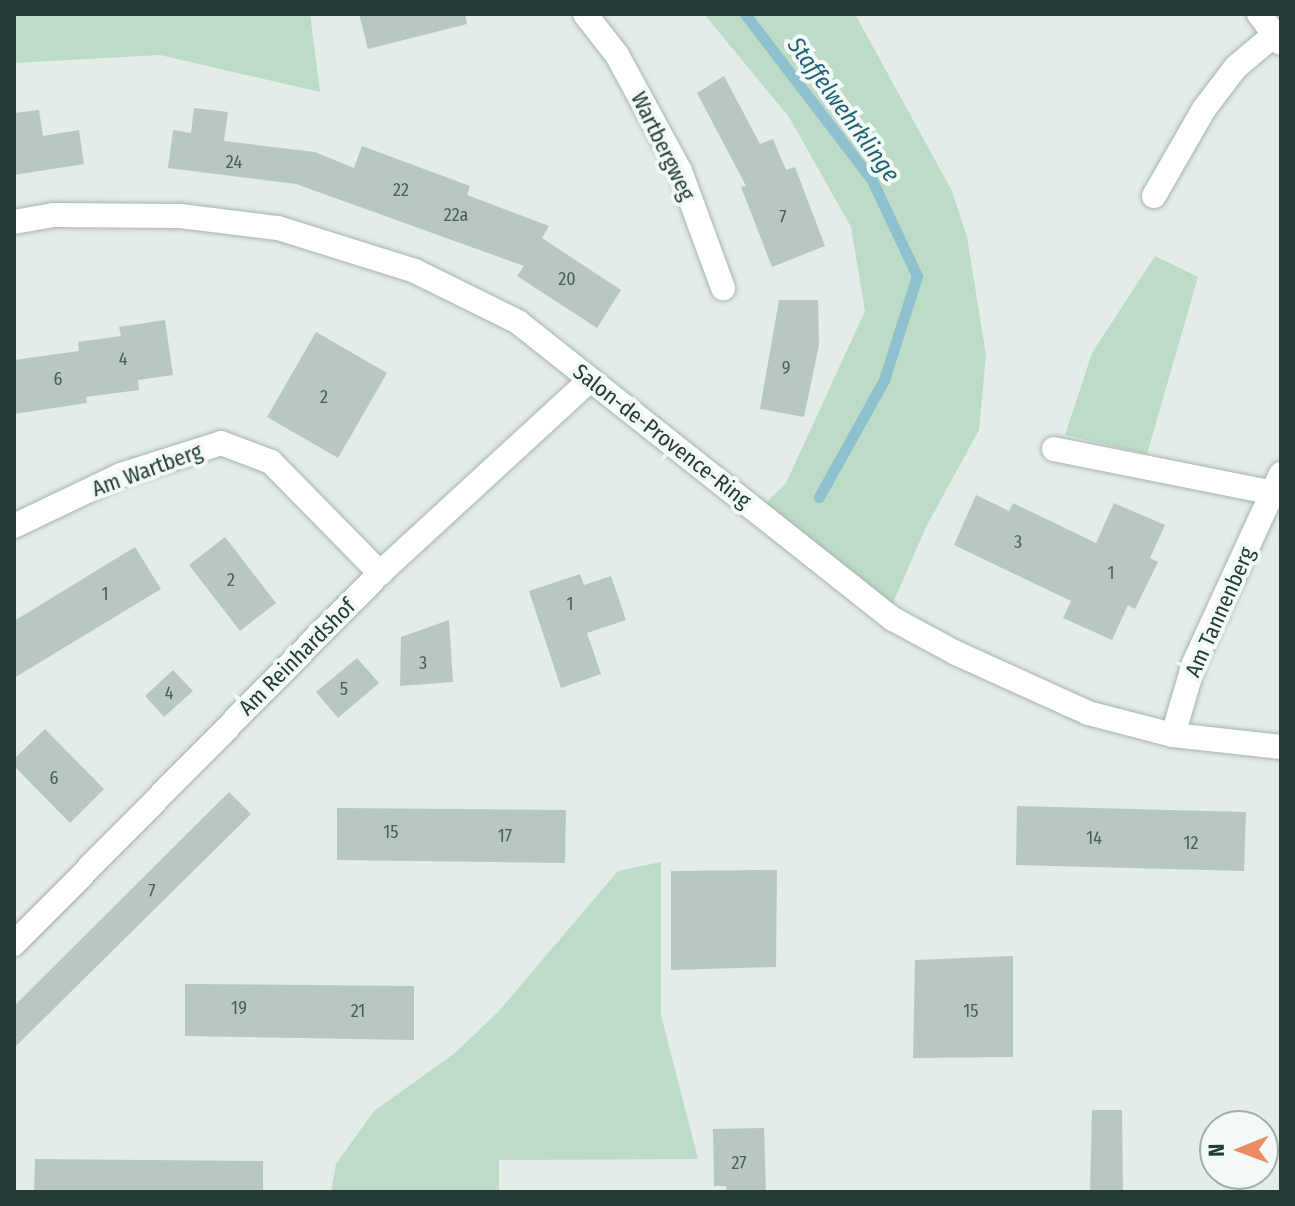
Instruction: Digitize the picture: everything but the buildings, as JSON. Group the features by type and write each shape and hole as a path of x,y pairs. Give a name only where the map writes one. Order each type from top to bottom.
{"street":[{"name":"Wartbergweg","path":"585,14 617,55 680,171 723,288"},
{"path":"1154,196 1204,109 1236,67 1278,39 1259,14"},
{"name":"Salon-de-Provence-Ring","path":"14,222 53,215 180,216 278,228 415,271 518,322 893,619 1011,682 1088,713 1173,735 1281,747"},
{"name":"Am Reinhardshof","path":"14,944 380,573 590,380"},
{"name":"Am Wartberg","path":"14,526 121,475 221,443 271,462 380,573"},
{"name":"Am Tannenberg","path":"1054,449 1278,483 1194,663 1173,735"}],"green space":[{"path":"14,14 310,14 320,92 160,55 14,63"},
{"path":"704,14 855,14 952,191 967,237 986,355 979,430 926,527 888,614 757,512 786,483 865,311 851,227 789,117"},
{"path":"1155,256 1198,277 1147,454 1065,435 1092,353"},
{"path":"661,862 661,1015 698,1159 499,1160 499,1192 331,1192 336,1164 374,1111 455,1053 498,1012 618,871"}],"waterway":[{"name":"Staffelwehrklinge","path":"745,14 872,180 917,276 884,380 819,497"}]}
